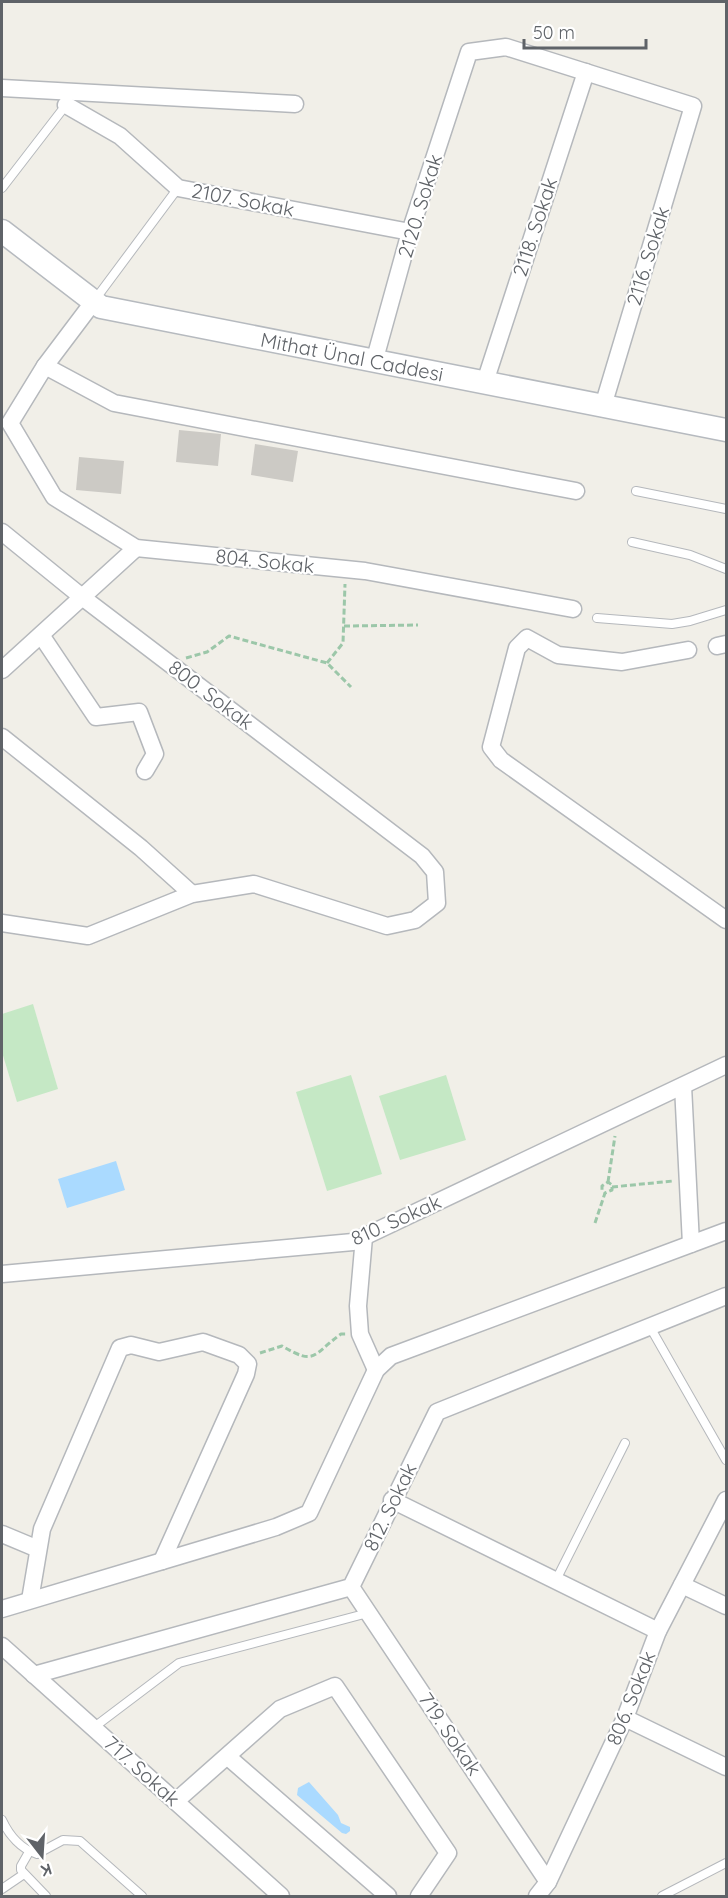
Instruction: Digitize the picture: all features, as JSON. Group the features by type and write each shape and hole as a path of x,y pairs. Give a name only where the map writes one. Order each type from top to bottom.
{"main road":[{"name":"Mithat Ünal Caddesi","path":"2,231 102,307 726,430"}],"street":[{"name":"2120. Sokak","path":"374,362 410,232 470,52 506,47 586,72"},
{"name":"2116. Sokak","path":"586,72 693,106 603,406"},
{"name":"2118. Sokak","path":"485,382 586,72"},
{"path":"2,88 295,104"},
{"name":"2107. Sokak","path":"66,105 120,136 178,188 410,232"},
{"path":"2,670 136,548 54,497 10,423 45,366 94,301"},
{"path":"45,366 114,403 576,491"},
{"name":"800. Sokak","path":"2,532 82,597 422,856 435,872 437,903 415,920 387,926 254,884 192,894"},
{"name":"804. Sokak","path":"136,548 365,571 573,609"},
{"path":"41,635 96,717 139,712 155,754 145,771"},
{"path":"688,650 622,662 558,655 527,638 517,648 491,747 501,760 726,920"},
{"path":"2,737 141,848 192,894 88,936 2,923"},
{"name":"810. Sokak","path":"2,1274 353,1242 726,1065"},
{"path":"683,1086 691,1244"},
{"path":"2,1609 276,1527 309,1513 376,1370 391,1356 726,1231"},
{"path":"364,1237 358,1306 360,1334 376,1370"},
{"name":"812. Sokak","path":"351,1587 437,1412 726,1296"},
{"path":"30,1600 42,1528 120,1348 131,1345 159,1352 203,1342 239,1355 248,1364 246,1374 162,1561"},
{"path":"392,1500 658,1631"},
{"name":"806. Sokak","path":"537,1896 548,1882 625,1718 658,1631 726,1500"},
{"path":"2,1534 38,1549"},
{"path":"682,1585 725,1601"},
{"path":"34,1675 351,1587"},
{"name":"719. Sokak","path":"351,1587 548,1882"},
{"name":"717. Sokak","path":"2,1646 281,1896"},
{"path":"176,1801 280,1709 335,1686 448,1853 419,1896"},
{"path":"625,1718 726,1767"},
{"path":"228,1756 388,1896"}],"lane":[{"path":"2,188 66,105"},
{"path":"94,301 178,188"},
{"path":"636,490 726,509"},
{"path":"632,542 690,555 726,569"},
{"path":"597,618 672,624 726,610"},
{"path":"650,1327 726,1460"},
{"path":"556,1580 624,1443"},
{"path":"93,1728 179,1664 369,1613"},
{"path":"2,1820 8,1833 29,1852 37,1854 63,1840 80,1841 142,1896"},
{"path":"29,1852 21,1870 46,1896"},
{"path":"662,1896 726,1863"},
{"path":"2,1889 24,1874"}],"path":[{"path":"327,663 343,643 345,569"},
{"path":"344,626 418,625"},
{"path":"168,662 207,652 228,636 327,663 351,687"},
{"path":"612,1187 608,1182 618,1117"},
{"path":"595,1223 605,1193 612,1187 688,1180"},
{"path":"605,1193 602,1186 608,1182"},
{"path":"243,1359 282,1346 302,1357 314,1356 341,1334 360,1334"}],"green space":[{"path":"33,1004 58,1089 17,1102 2,1052 2,1014"},
{"path":"351,1075 382,1174 327,1191 296,1092"},
{"path":"446,1075 466,1140 400,1160 379,1096"}],"water":[{"path":"116,1161 125,1190 67,1208 58,1179"},
{"path":"309,1782 338,1815 341,1823 350,1827 350,1831 346,1834 342,1833 297,1795 298,1788"}],"building":[{"path":"179,430 221,434 218,466 176,462"},
{"path":"255,444 298,451 293,482 251,475"},
{"path":"79,457 124,461 121,494 76,490"}]}
